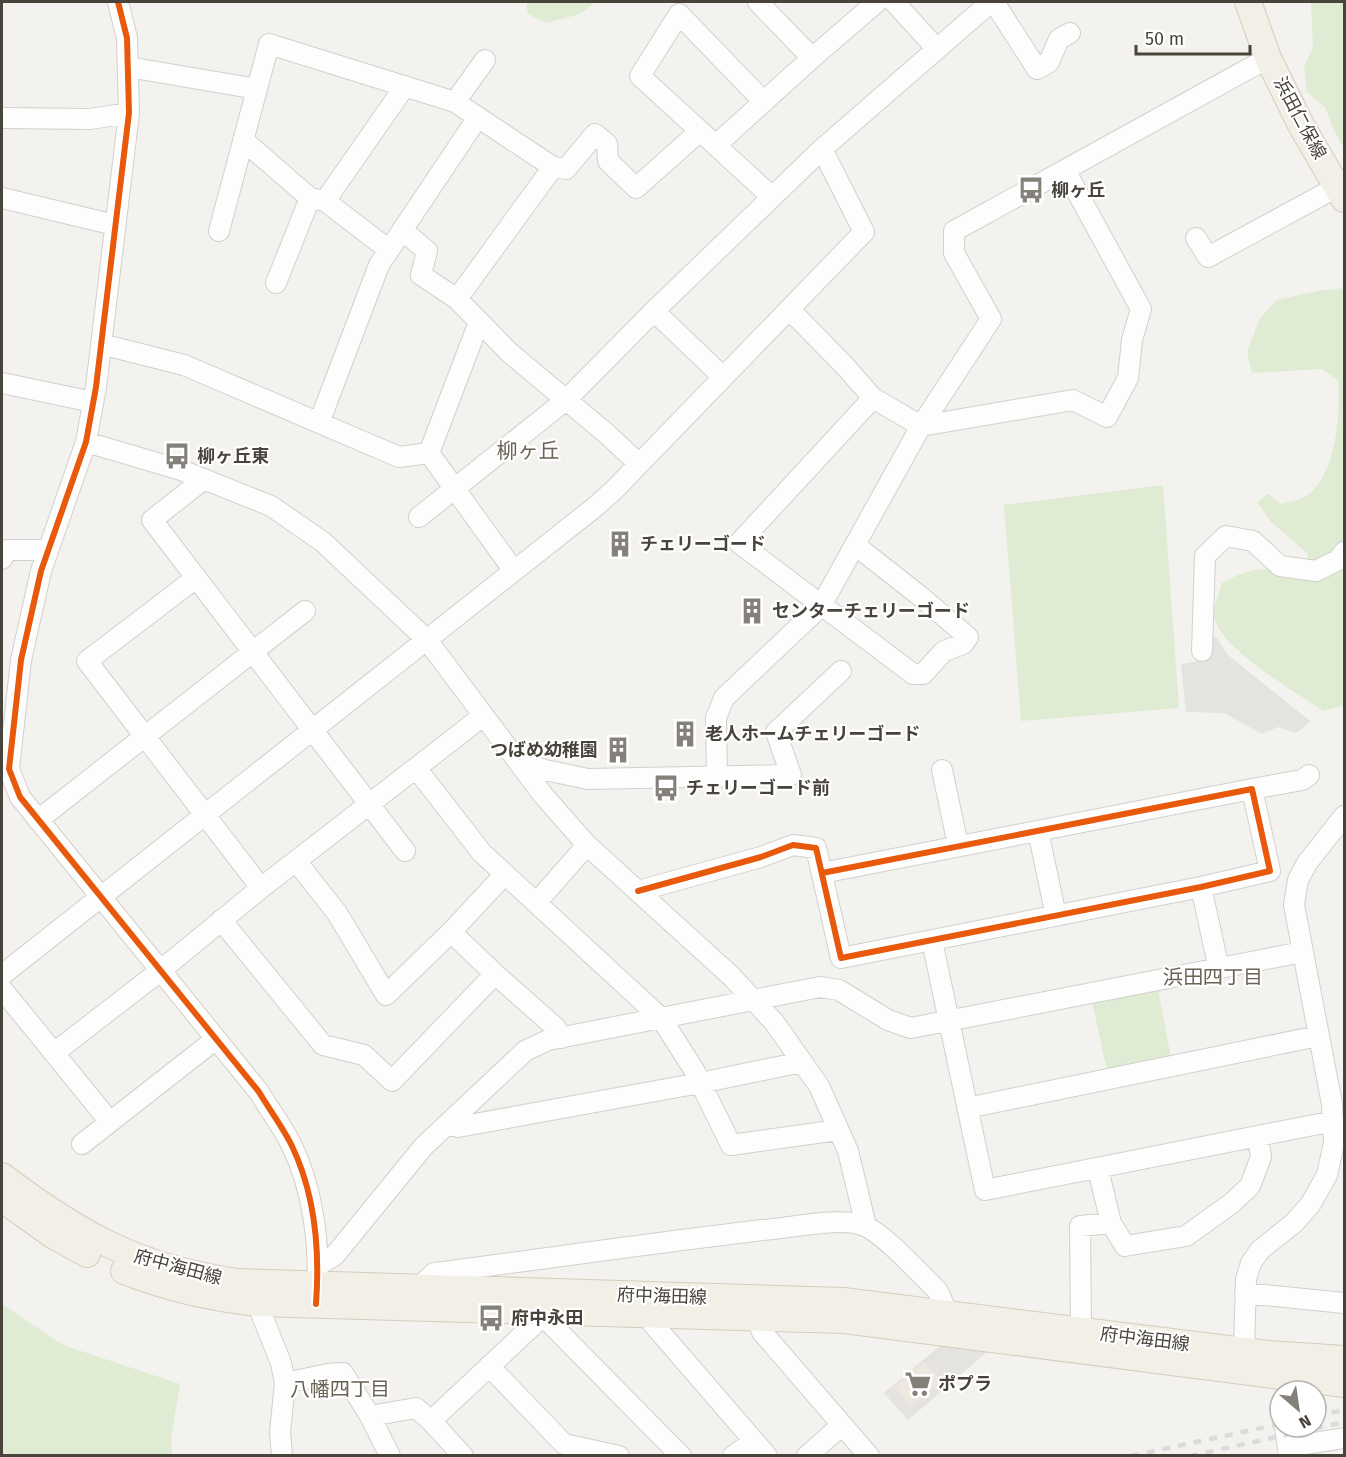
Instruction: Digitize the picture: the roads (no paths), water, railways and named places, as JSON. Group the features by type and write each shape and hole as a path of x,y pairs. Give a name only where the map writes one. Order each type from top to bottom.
{"main road":[{"name":"浜田仁保線","path":"1248,2 1268,58 1301,125 1341,193"},
{"name":"府中海田線","path":"2,1176 74,1227 144,1260 181,1271 219,1279 257,1283 419,1287 543,1307"},
{"name":"府中海田線","path":"2,1199 54,1236 124,1271 190,1292 258,1303 318,1285 543,1307 843,1301 944,1323 1344,1384"},
{"name":"府中海田線","path":"652,1305 756,1317 944,1323 1081,1331 1244,1351 1281,1374 1344,1359"}],"street":[{"path":"118,2 127,38 129,113 93,402 86,442 41,571 10,672 5,769 20,797 38,820 259,1092 291,1144 306,1184 316,1237 318,1285"},
{"path":"758,2 812,58"},
{"path":"716,145 877,2"},
{"path":"894,2 937,49"},
{"path":"419,518 566,400 654,311 822,149 993,2 1037,69 1049,62 1059,39 1070,33"},
{"path":"764,102 679,14 640,76 772,197"},
{"path":"219,231 269,44 455,102 553,167 566,170 595,134 607,144 608,161 636,188 700,130"},
{"path":"717,777 716,718 724,698 821,606 921,426 991,319 954,253 954,231 1268,58"},
{"path":"455,102 485,60"},
{"path":"128,67 257,89"},
{"path":"276,283 317,200 405,86"},
{"path":"2,118 90,119 129,113"},
{"path":"319,423 379,265 478,117"},
{"path":"243,140 317,200 389,250"},
{"path":"2,975 595,507 639,464 864,232 822,149"},
{"path":"457,300 553,167"},
{"path":"789,309 873,398 921,426 1073,400 1107,417 1128,378 1132,340 1141,309 1065,170"},
{"path":"1196,238 1208,257 1341,193"},
{"path":"2,198 115,225"},
{"path":"402,230 427,251 421,275 457,300 511,354 639,464"},
{"path":"654,311 723,377"},
{"path":"429,453 479,322"},
{"path":"101,344 184,365 399,458 429,453"},
{"path":"2,382 93,402"},
{"path":"855,545 968,637 963,644 944,651 923,674 913,674 739,543 873,398"},
{"path":"86,442 181,470 271,506 323,542 427,640 543,795 587,844 730,975 774,1022 819,1086 848,1151 866,1226"},
{"path":"429,453 514,571"},
{"path":"204,479 152,520 405,851"},
{"path":"1202,651 1205,556 1226,536 1252,541 1280,566 1316,571 1338,560 1344,552"},
{"path":"2,559 7,550 48,550"},
{"path":"196,578 87,661 146,735 261,888"},
{"path":"38,820 305,610"},
{"path":"518,761 545,770 588,779 791,775 776,732 841,671"},
{"path":"54,1053 160,971 261,888 483,716"},
{"path":"416,768 482,853 661,1018 700,1083 730,1145 838,1130"},
{"path":"942,770 958,846"},
{"path":"822,873 1302,780 1309,776"},
{"path":"638,891 761,857 793,844 816,848 841,958 1201,887 1270,871 1252,789"},
{"path":"1244,1351 1246,1279 1251,1263 1260,1250 1294,1223 1310,1205 1327,1175 1334,1143 1332,1104 1294,905 1298,880 1307,863 1344,816"},
{"path":"1038,831 1056,916"},
{"path":"536,903 587,844"},
{"path":"296,861 337,913 386,995 451,932 505,874"},
{"path":"1201,887 1219,969"},
{"path":"221,920 323,1045 364,1055 392,1081 495,975"},
{"path":"451,932 495,975 555,1027 561,1038"},
{"path":"932,941 985,1190 1334,1121"},
{"path":"318,1285 335,1255 424,1146 525,1051 548,1040 820,987 839,990 888,1020 911,1028 1302,952"},
{"path":"2,989 110,1122"},
{"path":"967,1108 1318,1036"},
{"path":"82,1144 216,1039"},
{"path":"448,1124 458,1127 802,1062"},
{"path":"1098,1169 1111,1224 1125,1246 1186,1236 1232,1203 1250,1186 1261,1157 1258,1137"},
{"path":"419,1287 434,1274 446,1272 786,1228 855,1223 866,1226 884,1240 937,1290 943,1300 944,1323"},
{"path":"1081,1331 1080,1226 1111,1224"},
{"path":"1245,1293 1344,1303"},
{"path":"258,1303 281,1363 285,1383 280,1432 282,1455"},
{"path":"652,1305 653,1324 656,1329 760,1448 733,1455"},
{"path":"431,1421 489,1366 543,1307 681,1455"},
{"path":"756,1317 762,1332 869,1455"},
{"path":"489,1366 564,1444 619,1455"},
{"path":"285,1383 343,1373 370,1416 390,1455"},
{"path":"370,1416 416,1408 463,1455"},
{"path":"807,1455 842,1425"},
{"path":"1288,1451 1344,1438"}],"railway":[{"path":"1328,1413 1344,1410"},
{"path":"1190,1456 1344,1422"},
{"path":"1131,1456 1268,1427"}],"place":[{"name":"柳ヶ丘","path":"1031,190"},
{"name":"柳ヶ丘東","path":"177,456"},
{"name":"チェリーゴード","path":"620,544"},
{"name":"センターチェリーゴード","path":"752,611"},
{"name":"老人ホームチェリーゴード","path":"685,734"},
{"name":"つばめ幼稚園","path":"618,750"},
{"name":"チェリーゴード前","path":"666,788"},
{"name":"府中永田","path":"491,1318"},
{"name":"ポプラ","path":"918,1384"}],"district":[{"name":"柳ヶ丘","path":"528,451"},
{"name":"浜田四丁目","path":"1213,977"},
{"name":"八幡四丁目","path":"340,1389"}]}
